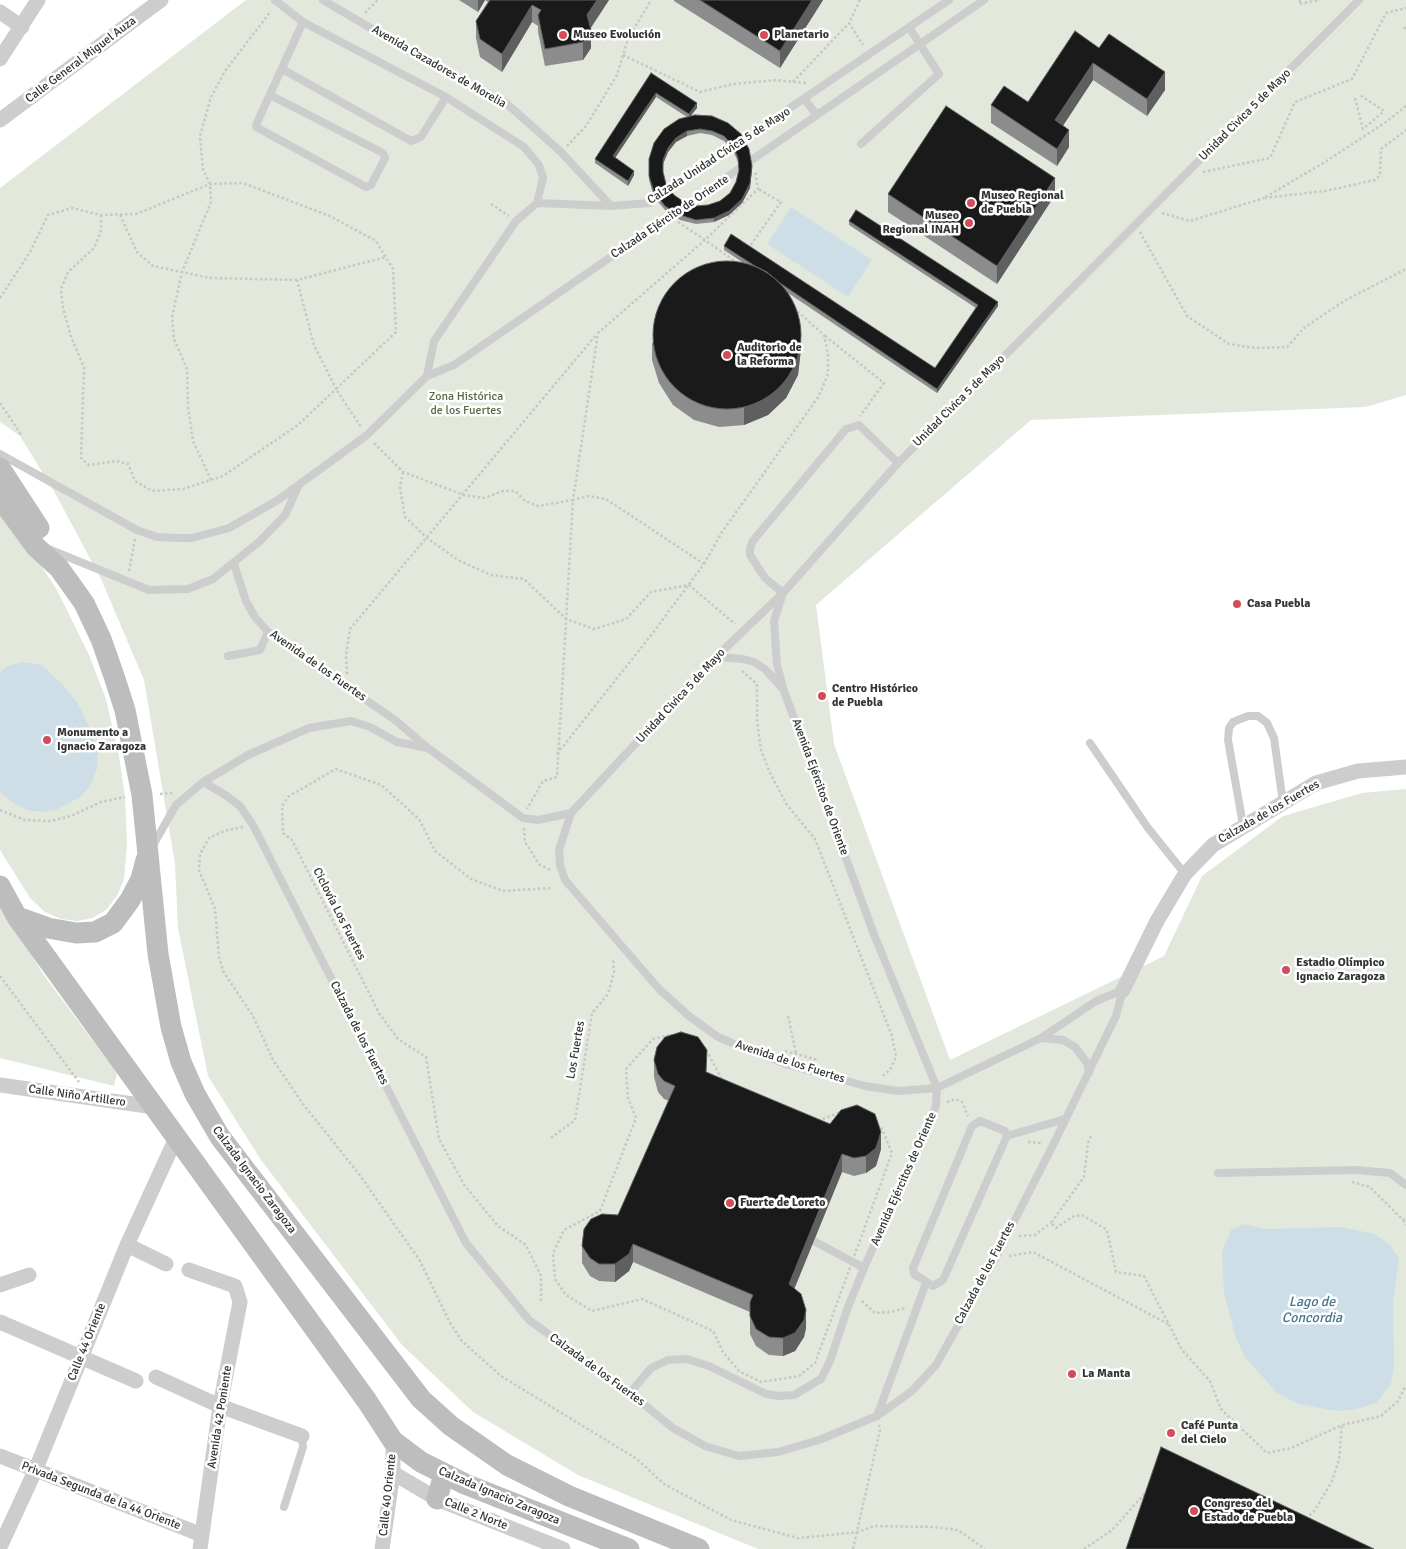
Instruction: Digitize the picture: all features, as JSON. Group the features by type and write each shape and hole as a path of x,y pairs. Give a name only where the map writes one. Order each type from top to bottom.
{"main road":[{"name":"Calzada Ignacio Zaragoza","path":"0,468 49,555"},
{"name":"Calzada Ignacio Zaragoza","path":"0,498 49,555 84,604 101,639 125,710 142,795 158,954 170,1018 181,1062 195,1094 220,1137 421,1399 451,1426 507,1465 569,1496 699,1549"},
{"path":"17,918 57,930 76,933 95,932 113,923 130,900 141,879 148,853"},
{"name":"Calzada Ignacio Zaragoza","path":"0,886 17,918 367,1401 393,1441 420,1462 444,1474 629,1549"},
{"path":"437,1499 444,1474"}],"street":[{"path":"0,59 38,0"},
{"name":"Calle General Miguel Auza","path":"0,120 161,0"},
{"path":"0,12 22,27"},
{"name":"Calzada de los Fuertes","path":"1123,990 1157,921 1185,874 1213,845 1243,825 1316,783 1358,771 1406,767"},
{"name":"Calle Niño Artillero","path":"0,1085 154,1107"},
{"name":"Calle 44 Oriente","path":"0,1547 35,1471 127,1245 176,1138"},
{"path":"127,1245 166,1264"},
{"name":"Avenida 42 Poniente","path":"189,1270 234,1286 240,1302 220,1406 201,1542"},
{"path":"0,1285 29,1274"},
{"path":"0,1322 136,1381"},
{"path":"156,1377 220,1406 302,1436"},
{"name":"Calle 40 Oriente","path":"382,1549 392,1473 393,1441"},
{"name":"Privada Segunda de la 44 Oriente","path":"0,1456 201,1542"},
{"name":"Calle 2 Norte","path":"392,1473 437,1499 563,1549"}],"lane":[{"name":"Avenida Cazadores de Morelia","path":"324,0 418,56 506,103 561,152 612,206"},
{"name":"Calzada Unidad Cívica 5 de Mayo","path":"538,202 612,206 650,203 949,0"},
{"name":"Calzada Ejército de Oriente","path":"427,376 454,365 984,0"},
{"name":"Unidad Civica 5 de Mayo","path":"565,880 560,865 559,850 571,813 716,657 783,593 898,463 1359,0"},
{"name":"Avenida Cazadores de Morelia","path":"276,1 303,22 446,97 524,147 539,165 543,178 538,202"},
{"path":"270,95 382,152 385,158 370,185 366,187 257,128 256,125 303,22"},
{"path":"861,144 939,74 909,27"},
{"path":"282,69 411,141 421,137 446,97"},
{"path":"804,100 816,114"},
{"path":"0,454 136,530 157,536 178,538 213,533 244,519 299,485 367,435 427,376 434,341 516,221 538,202"},
{"path":"783,593 764,578 750,555 752,542 846,429 860,425 898,463"},
{"path":"49,555 149,590 188,589 213,579 234,564 285,515 299,485"},
{"name":"Avenida de los Fuertes","path":"234,564 246,601 255,617 268,632 395,720 428,748 522,818"},
{"name":"Avenida Ejércitos de Oriente","path":"630,1392 651,1368 668,1360 687,1359 709,1366 766,1394 794,1395 806,1390 821,1379 864,1268 936,1106 937,1088 875,937 784,691 777,664 774,621 783,593"},
{"path":"228,656 260,650 268,632"},
{"name":"Avenida Ejércitos de Oriente","path":"716,657 743,658 754,662 765,669 784,691"},
{"path":"1243,825 1228,740 1228,728 1233,722 1248,716 1258,716 1267,722 1274,738 1283,802"},
{"name":"Avenida de los Fuertes","path":"203,782 248,755 309,728 334,723 361,723 397,742 428,748"},
{"path":"1090,743 1148,828 1185,874"},
{"path":"148,853 176,805 203,782"},
{"name":"Calzada de los Fuertes","path":"203,782 240,806 253,825 466,1243 529,1320 630,1392 673,1428 705,1446 739,1456 778,1452 819,1440 877,1416 912,1391 936,1365 995,1259 1089,1073 1116,1016 1123,990"},
{"path":"522,818 538,820 571,813"},
{"name":"Avenida de los Fuertes","path":"565,880 659,989 688,1016 718,1037 786,1064 865,1086 898,1091 937,1088 1041,1038"},
{"path":"1041,1038 1096,1001 1123,990"},
{"path":"1041,1038 1063,1040 1075,1047 1087,1063 1089,1073"},
{"path":"1007,1136 1065,1119"},
{"path":"980,1121 1005,1130 1007,1136 943,1280 933,1286 926,1283 914,1274 913,1268 972,1126 980,1121"},
{"path":"1218,1173 1356,1170 1390,1173 1406,1184"},
{"path":"812,1240 849,1258 864,1268"},
{"path":"877,1416 926,1283"},
{"path":"284,1507 303,1447 302,1436"}],"path":[{"path":"357,20 378,0"},
{"path":"561,152 586,126 618,75 628,39 651,0"},
{"path":"793,82 849,23 860,0"},
{"path":"1300,0 1299,4 1320,0"},
{"path":"211,480 194,441 188,407 188,369 174,339 172,317 182,272 211,202 210,184 203,169 200,136 211,97 225,71 276,1"},
{"path":"1185,176 1270,158 1295,102 1352,79 1386,13 1406,8"},
{"path":"849,23 859,40"},
{"path":"623,55 700,92 733,84 776,80 811,83 820,89"},
{"path":"1355,98 1363,129 1384,111 1360,95"},
{"path":"1264,198 1332,157 1406,106"},
{"path":"1151,209 1190,221 1264,198 1325,191 1374,180 1380,175 1381,150 1406,130"},
{"path":"753,160 758,189"},
{"path":"0,298 30,252 48,215 72,208 101,215 136,214 210,184 243,183 330,216 376,241 393,269 396,332 298,425 223,476 183,489 152,491 134,481 128,464 117,461 90,465 81,458 84,367 71,338 63,308 62,289 68,272 94,248 101,231 101,215"},
{"path":"348,688 346,655 350,629 464,496 598,333 705,240 758,189"},
{"path":"744,254 781,202 758,189"},
{"path":"491,204 516,221"},
{"path":"120,215 137,252 153,266 210,278 297,280 386,257"},
{"path":"670,216 742,267"},
{"path":"1136,225 1187,316 1229,344 1255,348 1287,347 1304,328 1344,301 1406,269"},
{"path":"297,280 314,345 336,389 367,435 403,472 464,496 484,498 503,492 515,491 525,501 538,506 588,496 606,499 704,564"},
{"path":"790,306 884,383 852,426"},
{"path":"565,880 539,864 526,842 522,818 543,781 557,777 574,500 598,333"},
{"path":"557,754 689,585 704,564 722,532 819,396 828,374 828,354 824,335"},
{"path":"0,403 22,436"},
{"path":"403,472 400,487 405,517 427,538 458,560 491,575 524,579 566,619 594,629 626,619 651,592 689,585"},
{"path":"126,582 136,530"},
{"path":"689,585 743,631"},
{"path":"716,657 743,672 758,684 757,720 761,750 770,773 787,805 815,839 892,1036 896,1057 890,1070 881,1077"},
{"name":"Ciclovía Los Fuertes","path":"541,1301 541,1276 526,1245 498,1226 465,1186 439,1139 426,1057 398,1039 379,1013 292,840 283,833 282,806 289,796 336,770 381,785 419,819 435,851 471,879 503,891 550,888"},
{"path":"0,810 25,820 51,821 71,816 101,802 142,795 176,793 176,805"},
{"name":"Los Fuertes","path":"551,1138 575,1120 592,1013 608,994 614,972 613,960"},
{"path":"0,976 90,1098"},
{"path":"788,1016 796,1053"},
{"path":"670,1035 689,1038 709,1055 724,1084 815,1122 848,1109 881,1127 892,1153 876,1201 849,1258 815,1363 799,1376 761,1382 739,1371 723,1352 713,1331 651,1303 642,1299 592,1311 566,1295 555,1279 553,1253 564,1230 600,1211 636,1118 628,1098 626,1069 653,1039 670,1035"},
{"path":"955,1099 962,1102 972,1126"},
{"path":"1005,1236 1035,1235 1051,1223 1084,1177 1088,1144 1091,1136"},
{"path":"1051,1223 1056,1228 1072,1217 1082,1215 1107,1230 1116,1272 1144,1276 1171,1325 1182,1350 1210,1381 1221,1409 1267,1453 1291,1448 1342,1425 1381,1416 1398,1401 1406,1385"},
{"path":"1403,1220 1406,1225"},
{"path":"995,1259 1033,1252 1171,1325"},
{"path":"856,1290 862,1301 874,1313 890,1312 917,1304"},
{"path":"853,1549 880,1430 877,1416"},
{"path":"1304,1521 1315,1510 1332,1481 1339,1460 1342,1425"},
{"path":"1084,1549 1112,1530 1147,1492"}],"green space":[{"name":"Zona Histórica de los Fuertes","path":"246,0 1406,0 1406,395 1366,407 1031,420 816,605 834,744 950,1060 1164,956 1202,876 1283,816 1362,793 1406,789 1406,1549 758,1549 578,1475 473,1412 402,1345 261,1160 208,1076 178,928 175,864 144,680 101,579 55,493 20,436 0,422 0,188"},
{"path":"0,509 24,539 57,590 89,655 106,699 119,756 125,797 127,844 124,879 117,896 106,910 93,918 77,921 61,919 45,912 30,898 0,850"},
{"path":"0,901 43,974 117,1073 114,1086 0,1058"}],"water":[{"path":"791,207 872,260 848,297 767,244"},
{"name":"Monumento a Ignacio Zaragoza","path":"22,662 42,665 65,687 78,704 91,730 98,750 97,769 90,786 80,797 56,810 42,812 27,810 13,803 0,792 0,672 8,666"},
{"name":"Lago de Concordia","path":"1244,1224 1266,1229 1341,1227 1375,1234 1390,1245 1399,1259 1393,1302 1394,1366 1391,1384 1376,1403 1357,1409 1338,1411 1298,1404 1277,1393 1245,1357 1236,1338 1224,1294 1222,1252 1231,1230"}],"building":[{"name":"Museo Evolución","path":"490,0 597,0 587,15 591,30 583,42 545,49 538,15 541,10 532,5 502,54 480,39 476,21"},
{"path":"700,0 812,0 780,51"},
{"path":"1075,31 1099,48 1109,34 1165,72 1147,99 1093,63 1055,120 1069,130 1057,149 991,105 1004,86 1028,102"},
{"path":"651,73 697,103 689,114 656,93 613,156 634,171 628,181 595,159"},
{"name":"Museo Regional de Puebla","path":"946,106 1055,178 997,266 888,194"},
{"path":"695,115 712,116 728,123 741,134 749,149 752,166 750,183 742,199 729,211 714,218 696,220 680,215 665,206 654,192 649,176 649,159 654,143 664,129 679,119","holes":["700,129 724,136 733,146 738,158 739,170 736,182 730,193 720,201 696,206 684,202 674,195 666,184 663,160 668,148 676,138 687,131"]},
{"path":"856,210 998,302 937,389 780,283 767,272 724,246 731,234 935,368 978,305 849,221"},
{"name":"Auditorio de la Reforma","path":"727,261 755,266 768,273 779,283 789,294 796,307 801,335 796,363 789,376 779,387 768,397 755,404 727,409 699,404 686,397 675,387 665,376 658,363 653,335 658,307 665,294 675,283 686,273 699,266"},
{"name":"Fuerte de Loreto","path":"681,1032 698,1037 707,1050 706,1072 830,1124 841,1110 857,1105 875,1114 881,1132 876,1148 866,1156 854,1158 842,1154 789,1284 801,1294 806,1310 804,1320 795,1333 783,1338 769,1337 756,1329 750,1316 750,1302 753,1295 633,1244 629,1254 615,1264 599,1264 590,1258 582,1246 584,1229 591,1219 602,1214 618,1215 675,1086 664,1081 658,1074 654,1060 657,1047 665,1037"},
{"path":"1161,1447 1374,1549 1126,1549"}],"place":[{"name":"Museo Evolución","path":"563,35"},
{"name":"Planetario","path":"764,35"},
{"name":"Museo Regional de Puebla","path":"971,203"},
{"name":"Museo Regional INAH","path":"969,223"},
{"name":"Auditorio de la Reforma","path":"727,355"},
{"name":"Casa Puebla","path":"1237,604"},
{"name":"Centro Histórico de Puebla","path":"822,696"},
{"name":"Monumento a Ignacio Zaragoza","path":"47,740"},
{"name":"Estadio Olímpico Ignacio Zaragoza","path":"1286,970"},
{"name":"Fuerte de Loreto","path":"730,1203"},
{"name":"La Manta","path":"1072,1374"},
{"name":"Café Punta del Cielo","path":"1171,1433"},
{"name":"Congreso del Estado de Puebla","path":"1194,1511"}]}
